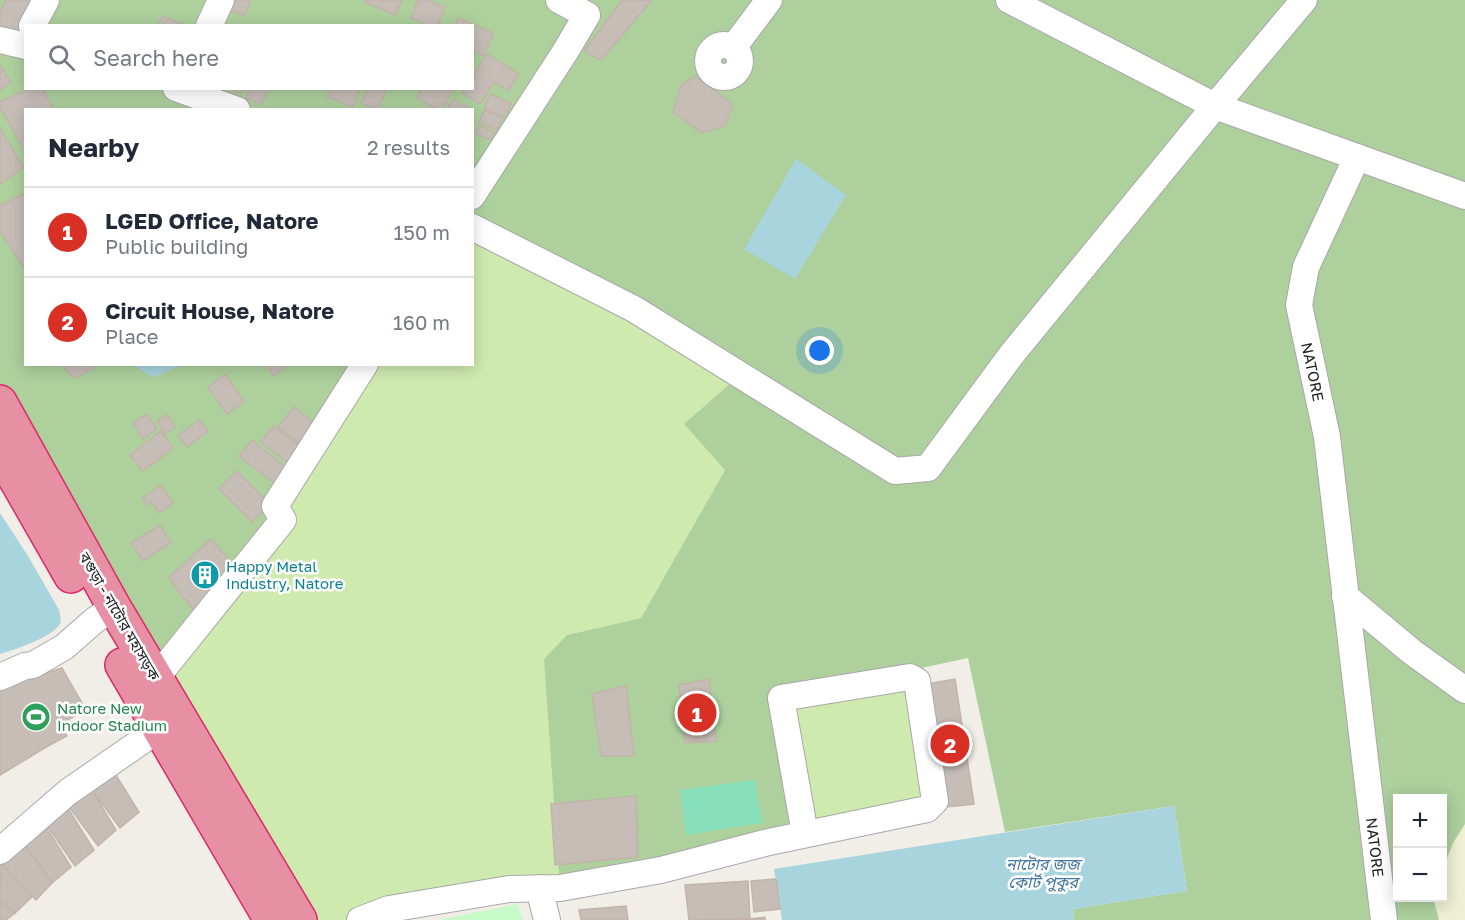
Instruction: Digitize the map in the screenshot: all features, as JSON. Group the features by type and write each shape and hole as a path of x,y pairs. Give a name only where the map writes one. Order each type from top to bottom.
{"highway":[{"name":"বগুড়া - নাটোর মহাসড়ক","path":"0,402 159,729 271,920"},
{"name":"বগুড়া - নাটোর মহাসড়ক","path":"0,452 104,614 156,678 300,920"}],"street":[{"path":"31,24 46,0"},
{"path":"210,24 221,0"},
{"path":"474,193 565,52 586,15 559,0"},
{"path":"733,48 768,0"},
{"path":"1009,0 1215,106 1465,196"},
{"path":"474,228 634,309 895,471 928,468 1012,354 1304,0"},
{"path":"181,90 231,108"},
{"name":"NATORE","path":"1357,157 1306,267 1299,305 1327,437 1384,920"},
{"path":"156,678 284,520 275,506 364,366"},
{"path":"1345,596 1412,652 1465,690"},
{"path":"0,677 33,665 64,647 104,614"},
{"path":"360,920 389,909 509,889 560,888 661,870 769,842 927,809 935,801 916,681 910,677 781,698 805,834"},
{"path":"0,851 68,792 159,729"},
{"path":"539,888 547,920"}],"green space":[{"path":"0,0 1465,0 1465,824 1453,843 1447,859 1447,794 1393,794 1393,902 1434,902 1439,920 1074,920 1073,909 1187,891 1174,806 1005,832 968,658 781,698 805,834 560,888 544,659 567,635 641,618 725,470 684,424 740,375 474,228 474,108 24,108 24,366 364,366 275,506 283,520 156,678 0,402"},
{"path":"474,228 740,375 725,470 641,618 567,635 560,888 360,920 300,920 156,678 275,506 364,366 474,366"},
{"path":"916,686 930,800 805,822 791,706"},
{"path":"755,780 762,823 686,835 680,790"},
{"path":"1465,824 1465,920 1439,920 1434,902 1447,902 1447,859 1453,843"},
{"path":"518,904 523,920 439,920"}],"water":[{"path":"796,159 846,195 795,279 744,249"},
{"path":"134,366 180,366 153,377"},
{"path":"0,513 59,610 61,620 50,634 0,654"},
{"name":"নাটোর জজ কোর্ট পুকুর","path":"1174,806 1187,891 1073,909 1074,920 782,920 774,869"}],"building":[{"path":"6,0 37,0 27,24 24,24 22,35 0,25 0,13"},
{"path":"222,0 251,0 244,16 220,6"},
{"path":"365,0 402,0 396,15 364,2"},
{"path":"418,0 428,0 445,7 439,24 424,24 411,18"},
{"path":"622,0 652,0 601,60 584,51"},
{"path":"162,16 182,24 159,24"},
{"path":"458,18 472,24 456,24"},
{"path":"474,25 493,33 484,56 474,52"},
{"path":"487,54 519,74 508,91 494,82 480,104 462,93 464,90 474,90 474,74"},
{"path":"0,65 11,82 0,90"},
{"path":"695,76 733,104 725,126 702,133 673,112 681,85"},
{"path":"27,90 43,90 53,108 24,108 24,150 0,107 0,101"},
{"path":"249,90 267,90 262,104 246,98"},
{"path":"330,90 359,90 353,107 327,97"},
{"path":"367,90 387,90 378,108 361,103"},
{"path":"421,90 452,90 443,108 434,108 417,98"},
{"path":"490,94 511,103 505,117 484,109"},
{"path":"453,99 469,108 448,108"},
{"path":"484,110 502,118 497,130 479,122"},
{"path":"479,125 494,132 491,140 475,134"},
{"path":"0,128 23,167 0,184"},
{"path":"24,194 24,268 0,231 0,205"},
{"path":"62,366 92,366 94,368 74,378"},
{"path":"267,366 286,366 274,376"},
{"path":"225,374 244,401 227,414 208,387"},
{"path":"294,407 319,427 303,447 278,427"},
{"path":"147,414 157,429 143,439 133,423"},
{"path":"167,415 175,427 165,434 157,421"},
{"path":"199,420 208,431 187,447 178,436"},
{"path":"273,426 301,447 288,463 261,442"},
{"path":"161,431 173,448 143,471 130,455"},
{"path":"252,440 287,468 275,484 239,456"},
{"path":"237,471 270,504 252,522 219,489"},
{"path":"161,485 173,503 159,513 152,502 148,505 143,498"},
{"path":"160,525 171,543 143,561 131,543"},
{"name":"Happy Metal Industry, Natore","path":"211,539 240,572 198,614 169,577"},
{"name":"Natore New Indoor Stadium","path":"62,668 86,710 60,724 67,736 0,775 0,680 36,676"},
{"path":"709,679 716,741 685,743 679,685"},
{"path":"955,679 974,804 946,807 925,684"},
{"path":"626,686 634,756 601,756 592,694"},
{"path":"112,769 139,812 120,828 89,786"},
{"path":"90,787 116,830 98,846 67,804"},
{"path":"636,796 638,857 555,865 551,804"},
{"path":"67,807 94,850 75,866 45,823"},
{"path":"44,824 71,867 52,883 21,841"},
{"path":"24,844 52,883 36,900 1,864"},
{"path":"1,864 33,896 15,913 0,901"},
{"path":"776,879 780,909 754,912 751,881"},
{"path":"748,881 750,919 689,920 685,885"},
{"path":"0,901 15,913 6,920 0,920"},
{"path":"626,906 628,920 581,920 579,910"},
{"path":"765,917 765,920 740,920 750,919"}],"place":[{"name":"Happy Metal Industry, Natore","path":"205,575"},
{"name":"LGED Office, Natore","path":"697,713"},
{"name":"Natore New Indoor Stadium","path":"36,717"},
{"name":"Circuit House, Natore","path":"950,744"}]}
